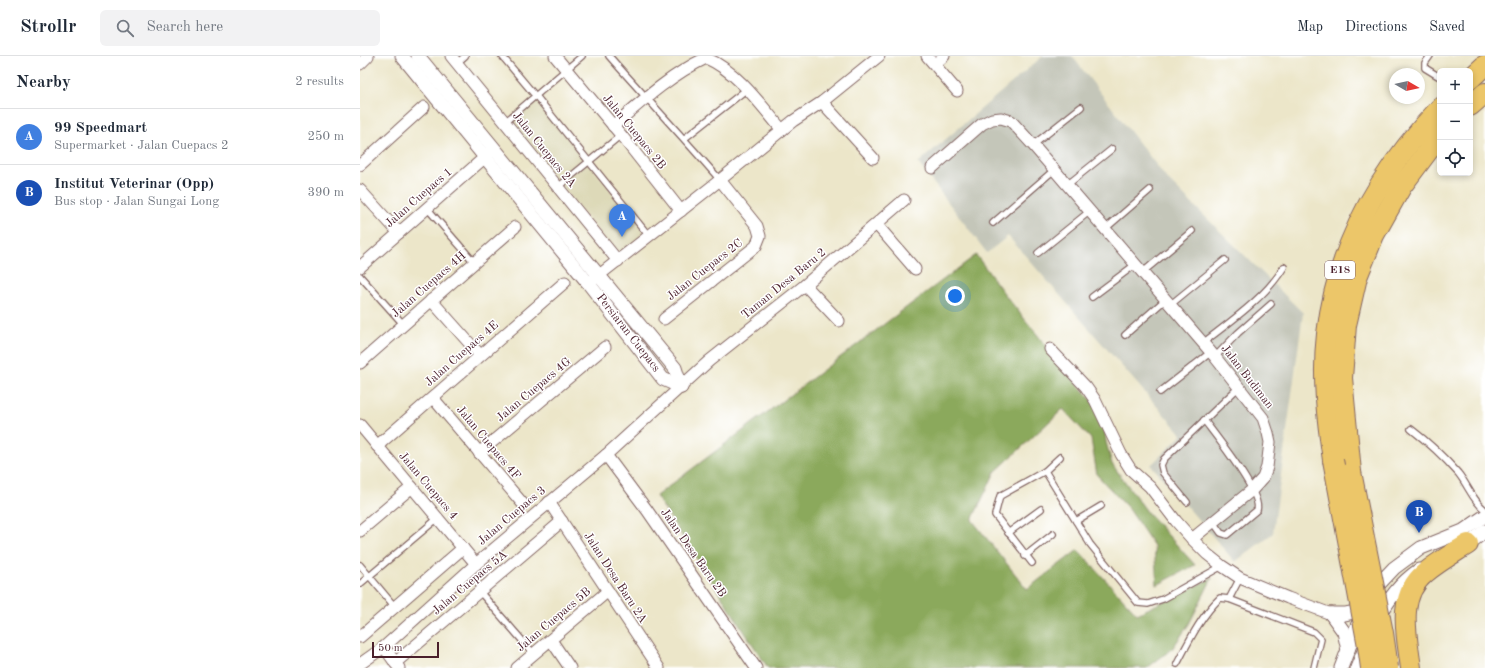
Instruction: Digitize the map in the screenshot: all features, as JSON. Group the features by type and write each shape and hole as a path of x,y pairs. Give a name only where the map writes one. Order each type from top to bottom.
{"highway":[{"path":"1473,76 1485,65"},
{"path":"1472,104 1485,93"},
{"name":"E18","path":"1371,668 1333,460 1325,380 1327,335 1333,295 1346,252 1364,212 1389,171 1416,133 1437,111"},
{"name":"E18","path":"1388,668 1383,633 1351,472 1342,378 1346,326 1357,277 1374,235 1401,188 1437,139"},
{"path":"1411,668 1405,622 1407,602 1413,587 1424,573 1468,544"}],"street":[{"path":"360,64 368,56"},
{"name":"Persiaran Cuepacs","path":"402,56 599,275 675,368 681,387"},
{"name":"Persiaran Cuepacs","path":"418,56 589,284 663,379 681,387"},
{"name":"Jalan Cuepacs 2B","path":"555,56 621,135 680,211"},
{"path":"589,284 782,130 822,102 879,56"},
{"path":"944,56 931,60 957,91"},
{"name":"Jalan Cuepacs 2A","path":"457,58 505,122 618,261"},
{"path":"613,126 646,98 694,64 706,58 717,63 747,89 782,130"},
{"path":"822,102 873,158"},
{"path":"360,165 424,107"},
{"name":"Jalan Budiman","path":"932,168 982,124 992,119 1001,118 1011,121 1213,354 1263,418 1270,442 1263,478 1252,490 1192,540"},
{"name":"Jalan Cuepacs 1","path":"360,267 490,153"},
{"name":"Jalan Cuepacs 2C","path":"664,319 756,246 760,236 757,226 720,180"},
{"path":"360,190 399,233"},
{"name":"Taman Desa Baru 2","path":"681,387 709,362 805,285 904,200"},
{"path":"876,225 915,269"},
{"name":"Jalan Cuepacs 4H","path":"360,362 515,227"},
{"name":"Jalan Cuepacs 4E","path":"377,446 565,282"},
{"path":"805,285 839,321"},
{"path":"431,300 480,356"},
{"name":"Jalan Cuepacs 4G","path":"479,453 605,347"},
{"path":"1050,349 1086,387 1095,400 1121,454 1131,470 1150,487 1171,515 1206,554 1240,578 1331,614 1338,615 1364,610"},
{"name":"Jalan Cuepacs 3","path":"360,664 384,647 476,564 606,455 681,387"},
{"name":"Jalan Cuepacs 4F","path":"432,398 523,504"},
{"name":"Jalan Cuepacs 4","path":"360,425 476,564"},
{"name":"Jalan Desa Baru 2B","path":"606,455 647,510 756,668"},
{"path":"360,531 412,487"},
{"name":"Jalan Desa Baru 2A","path":"549,502 659,668"},
{"path":"1341,668 1364,610 1378,585 1394,568 1421,548 1462,532 1485,516"},
{"name":"Jalan Cuepacs 5A","path":"397,666 562,521"},
{"path":"1357,668 1375,624 1392,595 1411,575 1437,558 1468,544 1485,532"},
{"path":"360,637 463,548"},
{"name":"Jalan Cuepacs 5B","path":"517,668 608,591"},
{"path":"1331,614 1344,632 1348,650"},
{"path":"551,640 570,668"},
{"path":"384,647 397,666"}],"lane":[{"path":"502,56 649,236"},
{"path":"505,122 534,94 582,56"},
{"path":"609,56 646,98 685,138 720,180"},
{"path":"1430,56 1425,64 1425,68 1437,75"},
{"path":"685,138 747,89"},
{"path":"1033,145 1081,107"},
{"path":"558,187 621,135"},
{"path":"1067,185 1112,149"},
{"path":"993,223 1054,170"},
{"path":"1105,229 1150,190"},
{"path":"427,208 474,262"},
{"path":"1038,253 1090,212"},
{"path":"1092,297 1140,268 1192,231"},
{"path":"1125,335 1225,260"},
{"path":"1203,343 1265,292 1276,280 1284,267"},
{"path":"360,276 404,325"},
{"path":"1160,392 1213,354 1271,304"},
{"path":"1187,502 1163,473 1162,465 1164,459 1239,387"},
{"path":"1204,420 1245,477 1258,504 1257,510 1227,535 1221,533 1213,522"},
{"path":"1411,429 1430,444 1459,474 1478,505 1485,510"},
{"path":"1032,563 1025,556 995,515 1000,496 1045,471 1060,457"},
{"path":"1045,471 1090,544 1138,603 1148,604 1163,598 1222,566"},
{"path":"1076,522 1101,506"},
{"path":"1008,532 1041,509"},
{"path":"360,584 438,518"},
{"path":"1025,556 1053,534"},
{"path":"360,565 395,606"},
{"path":"1229,599 1240,578"},
{"path":"480,592 534,654"},
{"path":"1177,664 1191,636 1220,598 1229,599 1314,632 1321,639 1314,668"}],"shaded area":[{"path":"1043,56 1072,56 1167,179 1303,313 1273,533 1235,562 1151,465 1182,435 1008,236 987,253 918,163"},
{"path":"536,99 646,235 618,256 509,122"}],"green space":[{"path":"976,255 1006,296 1073,379 1103,413 1106,442 1112,464 1148,513 1195,565 1157,585 1154,546 1129,509 1097,475 1091,439 1063,409 995,472 972,520 1027,589 1078,550 1137,614 1212,578 1189,624 1172,649 1147,668 768,668 656,496"}],"place":[{"name":"99 Speedmart","path":"622,237"},
{"name":"Institut Veterinar (Opp)","path":"1419,533"}]}
